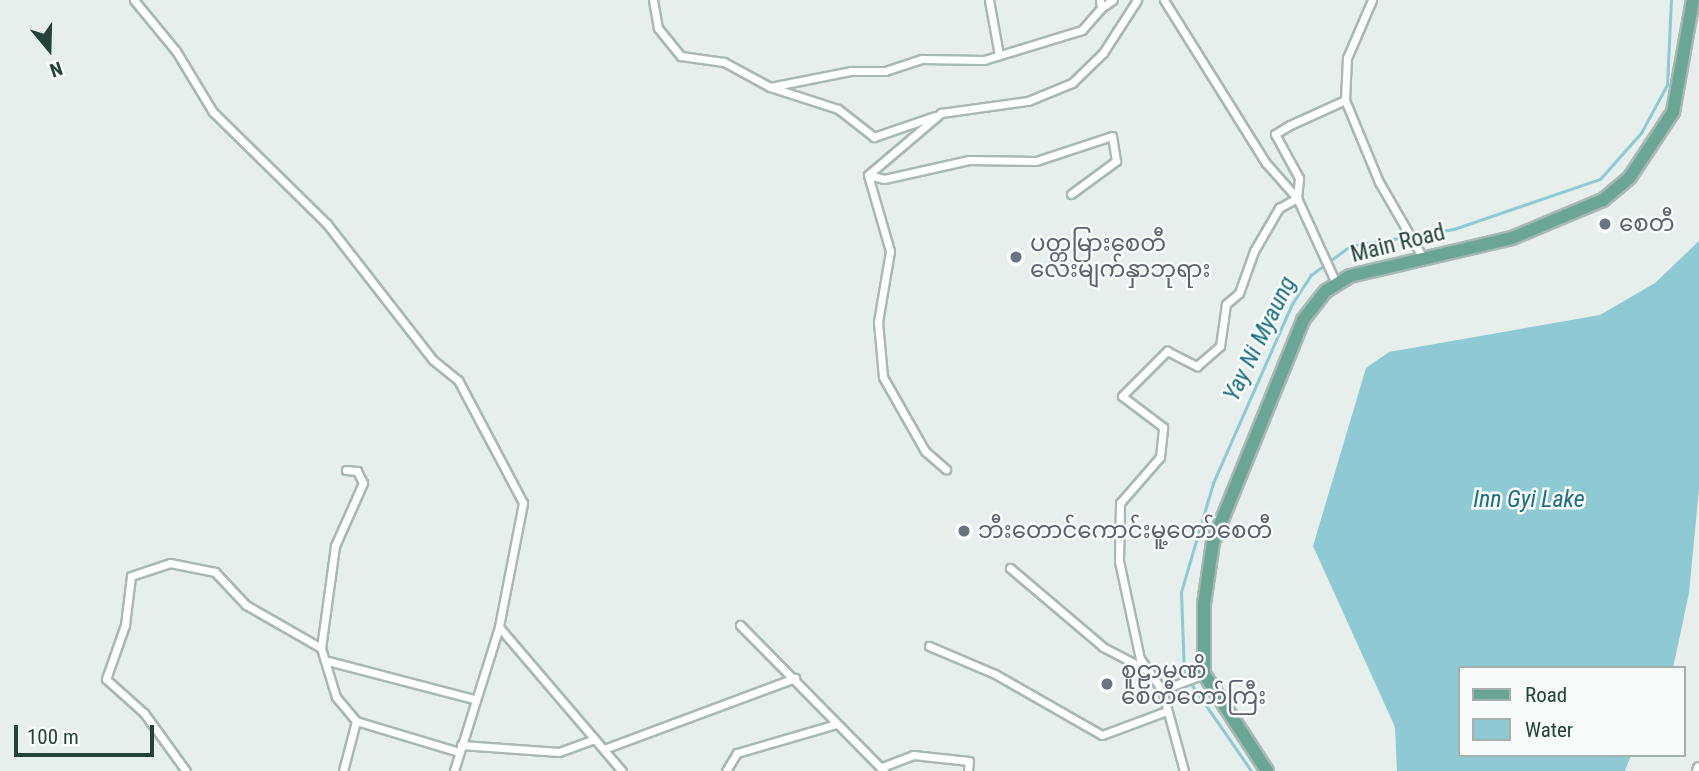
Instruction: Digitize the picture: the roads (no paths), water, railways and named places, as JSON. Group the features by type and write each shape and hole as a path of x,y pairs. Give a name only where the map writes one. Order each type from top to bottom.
{"main road":[{"name":"Main Road","path":"1198,677 1213,542 1294,338 1336,283 1575,217 1630,177 1674,112 1693,0"},
{"path":"1198,677 1267,771"}],"street":[{"path":"134,0 176,51 213,112 327,223 433,360 461,385 525,512 499,626 474,699 454,771"},
{"path":"653,0 658,28 681,56 724,62 770,87 838,109 874,138 941,113 1028,102 1072,83 1103,53 1137,0"},
{"path":"989,0 999,55"},
{"path":"770,87 851,71 885,71 922,59 999,55 1082,30 1101,4 1113,0"},
{"path":"1164,0 1266,163 1297,198 1320,257 1336,283"},
{"path":"1372,0 1347,58 1345,100 1379,182 1411,231 1423,258"},
{"path":"1297,198 1298,178 1275,134 1345,100"},
{"path":"868,175 941,113"},
{"path":"868,175 884,179 969,160 1036,162 1112,136 1116,161 1071,194"},
{"path":"868,175 890,251 878,322 883,377 919,442 946,469"},
{"path":"1184,771 1164,712 1162,690 1146,669 1119,561 1117,523 1125,492 1152,469 1165,435 1155,416 1122,396 1167,351 1191,366 1206,361 1220,346 1226,304 1239,293 1254,251 1279,208 1297,198"},
{"path":"321,648 335,546 363,483 357,471 346,470"},
{"path":"186,771 144,713 106,679 125,625 131,576 170,563 215,572 246,605 321,648 328,661 336,696 356,721 460,749 559,752 595,739"},
{"path":"1010,568 1103,647 1146,669"},
{"path":"740,625 883,769 913,755 969,761 968,771"},
{"path":"499,626 622,771"},
{"path":"929,646 995,674 1102,735 1164,712"},
{"path":"328,661 474,699"},
{"path":"1162,690 1198,677"},
{"path":"604,749 795,678"},
{"path":"343,771 356,721"},
{"path":"726,771 737,753 836,724"}],"water":[{"name":"Inn Gyi Lake","path":"1699,241 1699,489 1689,593 1673,666 1458,666 1458,757 1630,757 1625,771 1397,771 1395,727 1313,546 1366,368 1389,352 1600,315 1655,283"}],"waterway":[{"name":"Yay Ni Myaung","path":"1251,771 1184,674 1181,592 1213,483 1292,304 1311,275 1350,246 1454,229 1600,179 1641,133 1667,85 1671,0"}],"place":[{"name":"စေတီ","path":"1605,224"},
{"name":"ပတ္တမြား‌စေတီ‌ လေးမျက်နှာဘုရား","path":"1016,257"},
{"name":"ဘီးတောင်ကောင်းမူ့တော်စေတီ","path":"964,531"},
{"name":"စူဠာမဏိ စေတီတော်ကြီး","path":"1107,684"}]}
